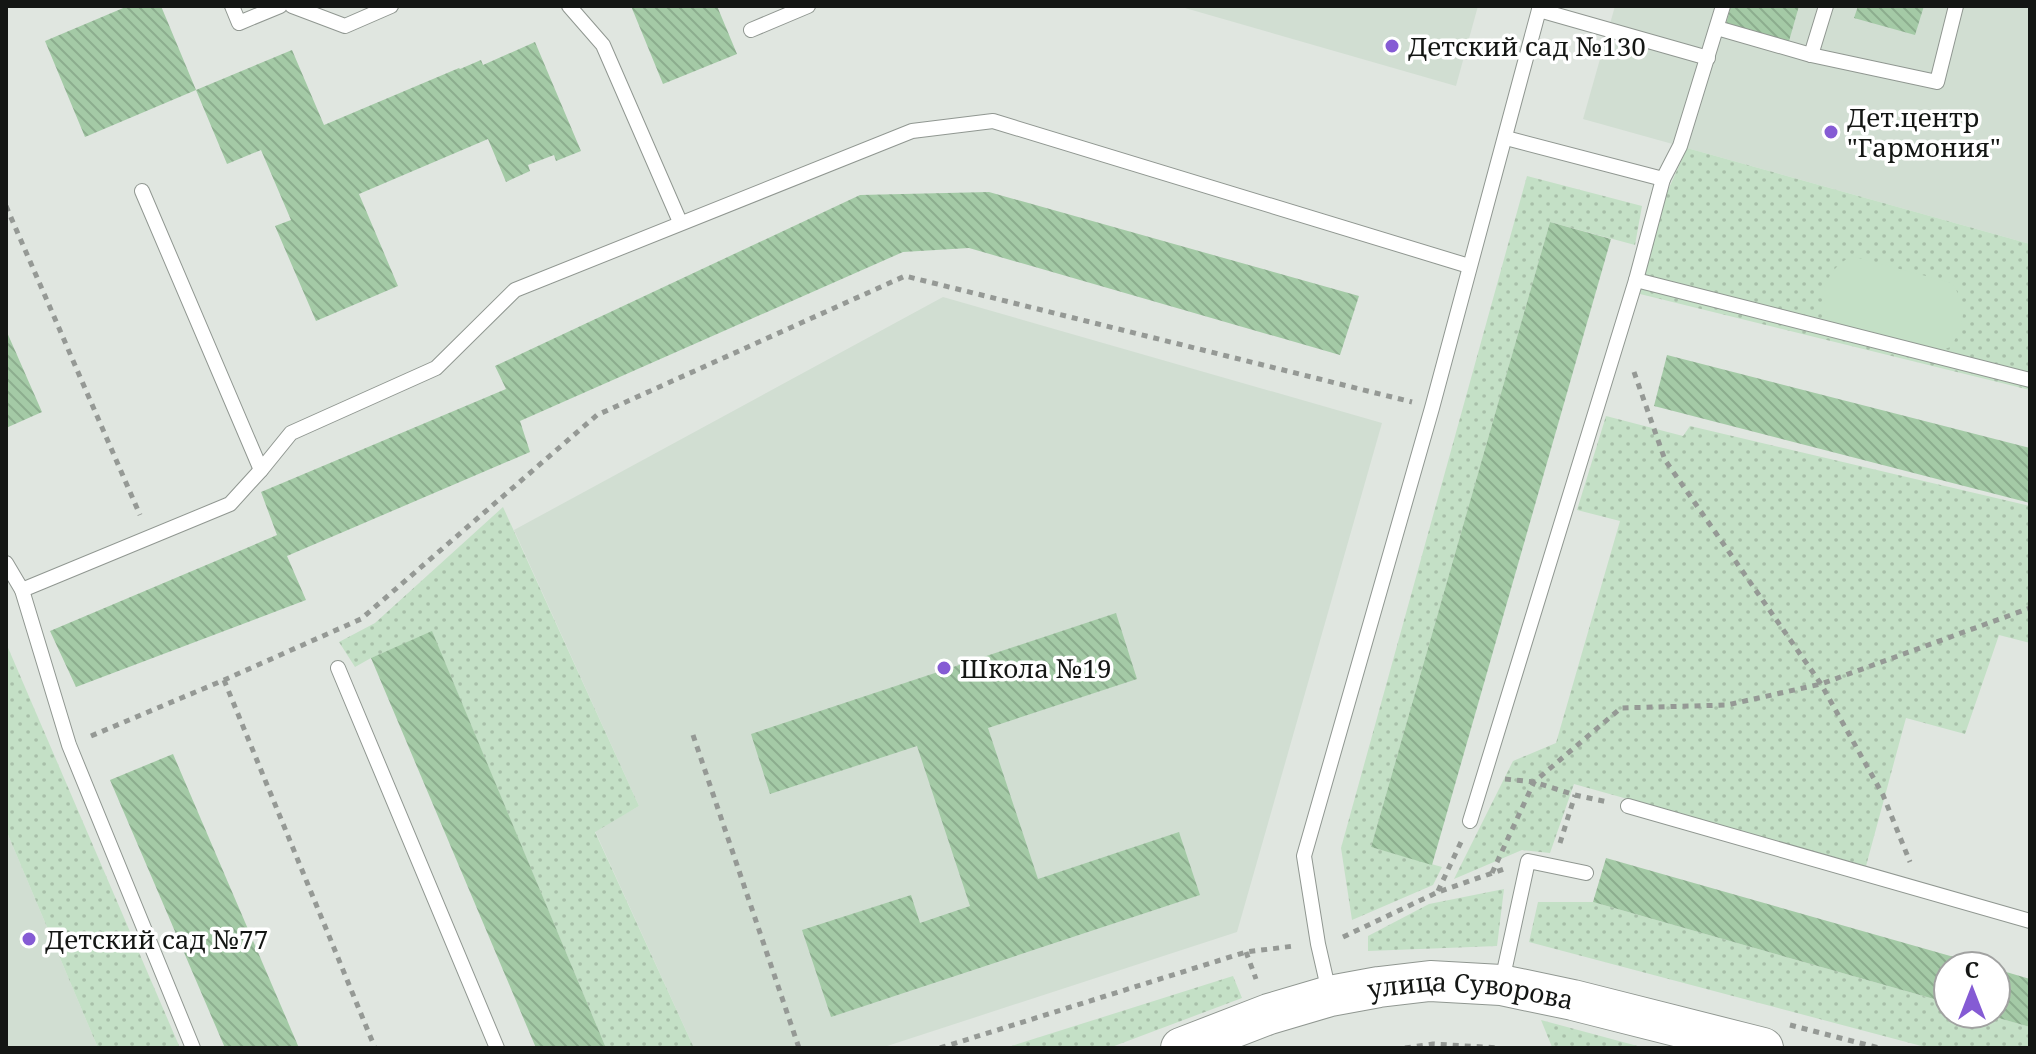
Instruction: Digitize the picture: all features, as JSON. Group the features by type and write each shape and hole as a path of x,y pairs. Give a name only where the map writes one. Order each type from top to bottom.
{"main road":[{"name":"улица Суворова","path":"1181,1048 1269,1014 1330,996 1430,981 1501,985 1763,1048"}],"lane":[{"path":"232,6 239,23 280,6"},
{"path":"292,6 345,26 391,6"},
{"path":"569,6 603,45 680,222"},
{"path":"751,30 808,6"},
{"path":"1470,821 1636,280 1663,179 1680,146 1723,6"},
{"path":"1811,55 1826,6"},
{"path":"1717,28 1811,55 1937,82 1956,6"},
{"path":"1330,996 1304,856 1432,408 1540,8 1708,58"},
{"path":"22,590 230,504 291,433 436,368 515,290 912,131 993,121 1469,266"},
{"path":"1506,138 1663,179"},
{"path":"142,191 261,470"},
{"path":"1636,280 2030,380"},
{"path":"6,563 22,590 69,745 193,1048"},
{"path":"338,668 497,1048"},
{"path":"1628,806 2030,921"},
{"path":"1501,985 1528,861 1586,873"}],"path":[{"path":"6,206 150,538"},
{"path":"69,745 361,619 597,415 905,276 1432,408"},
{"path":"1620,333 1665,460 1821,684 1883,795 1922,890"},
{"path":"1492,873 1534,782 1621,708 1727,705 1821,684 2030,608"},
{"path":"224,680 375,1048"},
{"path":"693,735 799,1048"},
{"path":"1484,777 1534,782 1575,795 1628,806"},
{"path":"1552,866 1575,795"},
{"path":"1438,892 1470,821"},
{"path":"1343,937 1438,892 1528,861"},
{"path":"940,1048 1246,952 1318,944"},
{"path":"1405,1048 1433,1044 1500,1048"}],"shaded area":[{"name":"Детский сад №130","path":"1178,6 1478,6 1456,86"},
{"name":"Дет.центр \"Гармония\"","path":"1615,6 2030,6 2030,244 1583,119"},
{"name":"Школа №19","path":"943,297 1382,423 1237,932 881,1048 694,1048 595,831 639,806 514,530"},
{"name":"Детский сад №77","path":"6,830 98,1048 6,1048"}],"green space":[{"path":"1687,148 2030,244 2030,390 1640,294 1664,199"},
{"path":"1527,176 1642,206 1635,245 1550,222 1371,847 1442,867 1433,885 1352,920 1341,848"},
{"path":"1851,256 1952,283 1961,300 1963,315 1951,347 1930,353 1832,326 1825,305 1825,286 1834,270"},
{"path":"1606,416 1683,436 1690,426 2030,506 2030,643 1999,635 1965,734 1906,718 1866,866 1574,784 1550,853 1522,850 1454,879 1513,761 1556,743 1620,521 1577,510"},
{"path":"503,507 639,806 595,832 694,1048 606,1048 432,632 355,667 339,642 375,623"},
{"path":"6,643 180,1048 98,1048 6,830"},
{"path":"1504,889 1497,946 1368,951 1368,936 1429,904"},
{"path":"1538,902 1593,902 1932,998 1932,1030 2012,1030 2012,1022 2030,1027 2030,1048 1929,1048 1529,942"},
{"path":"1233,976 1242,998 1109,1048 1005,1048"},
{"path":"1541,1020 1645,1048 1552,1047"}],"building":[{"path":"128,6 161,6 196,90 85,137 45,41"},
{"path":"631,6 717,6 737,54 663,84"},
{"path":"1731,6 1799,6 1789,41 1726,24"},
{"path":"1858,6 1924,6 1915,35 1854,18"},
{"path":"535,42 581,151 556,161 554,155 528,165 530,171 506,182 488,139 359,194 398,286 316,321 275,226 291,220 261,150 227,164 196,90 292,50 324,125 459,68 481,60 483,65"},
{"path":"989,192 1359,296 1340,355 969,248 903,252 520,421 530,452 287,556 306,600 76,687 50,631 277,535 261,492 506,389 495,366 860,195"},
{"path":"1550,222 1611,239 1432,865 1371,847"},
{"path":"6,330 42,412 6,428"},
{"path":"1667,355 2030,448 2030,503 1654,406"},
{"path":"1116,613 1137,679 988,728 1038,879 1179,832 1200,895 831,1017 802,930 911,895 920,923 970,906 917,746 770,794 751,734"},
{"path":"432,631 606,1048 536,1048 371,658"},
{"path":"173,754 299,1048 225,1048 110,780"},
{"path":"1606,858 1932,951 1932,998 1593,902"},
{"path":"2012,974 2030,979 2030,1027 2012,1022"}],"place":[{"name":"Детский сад №130","path":"1392,46"},
{"name":"Дет.центр \"Гармония\"","path":"1831,132"},
{"name":"Школа №19","path":"944,668"},
{"name":"Детский сад №77","path":"29,939"}]}
